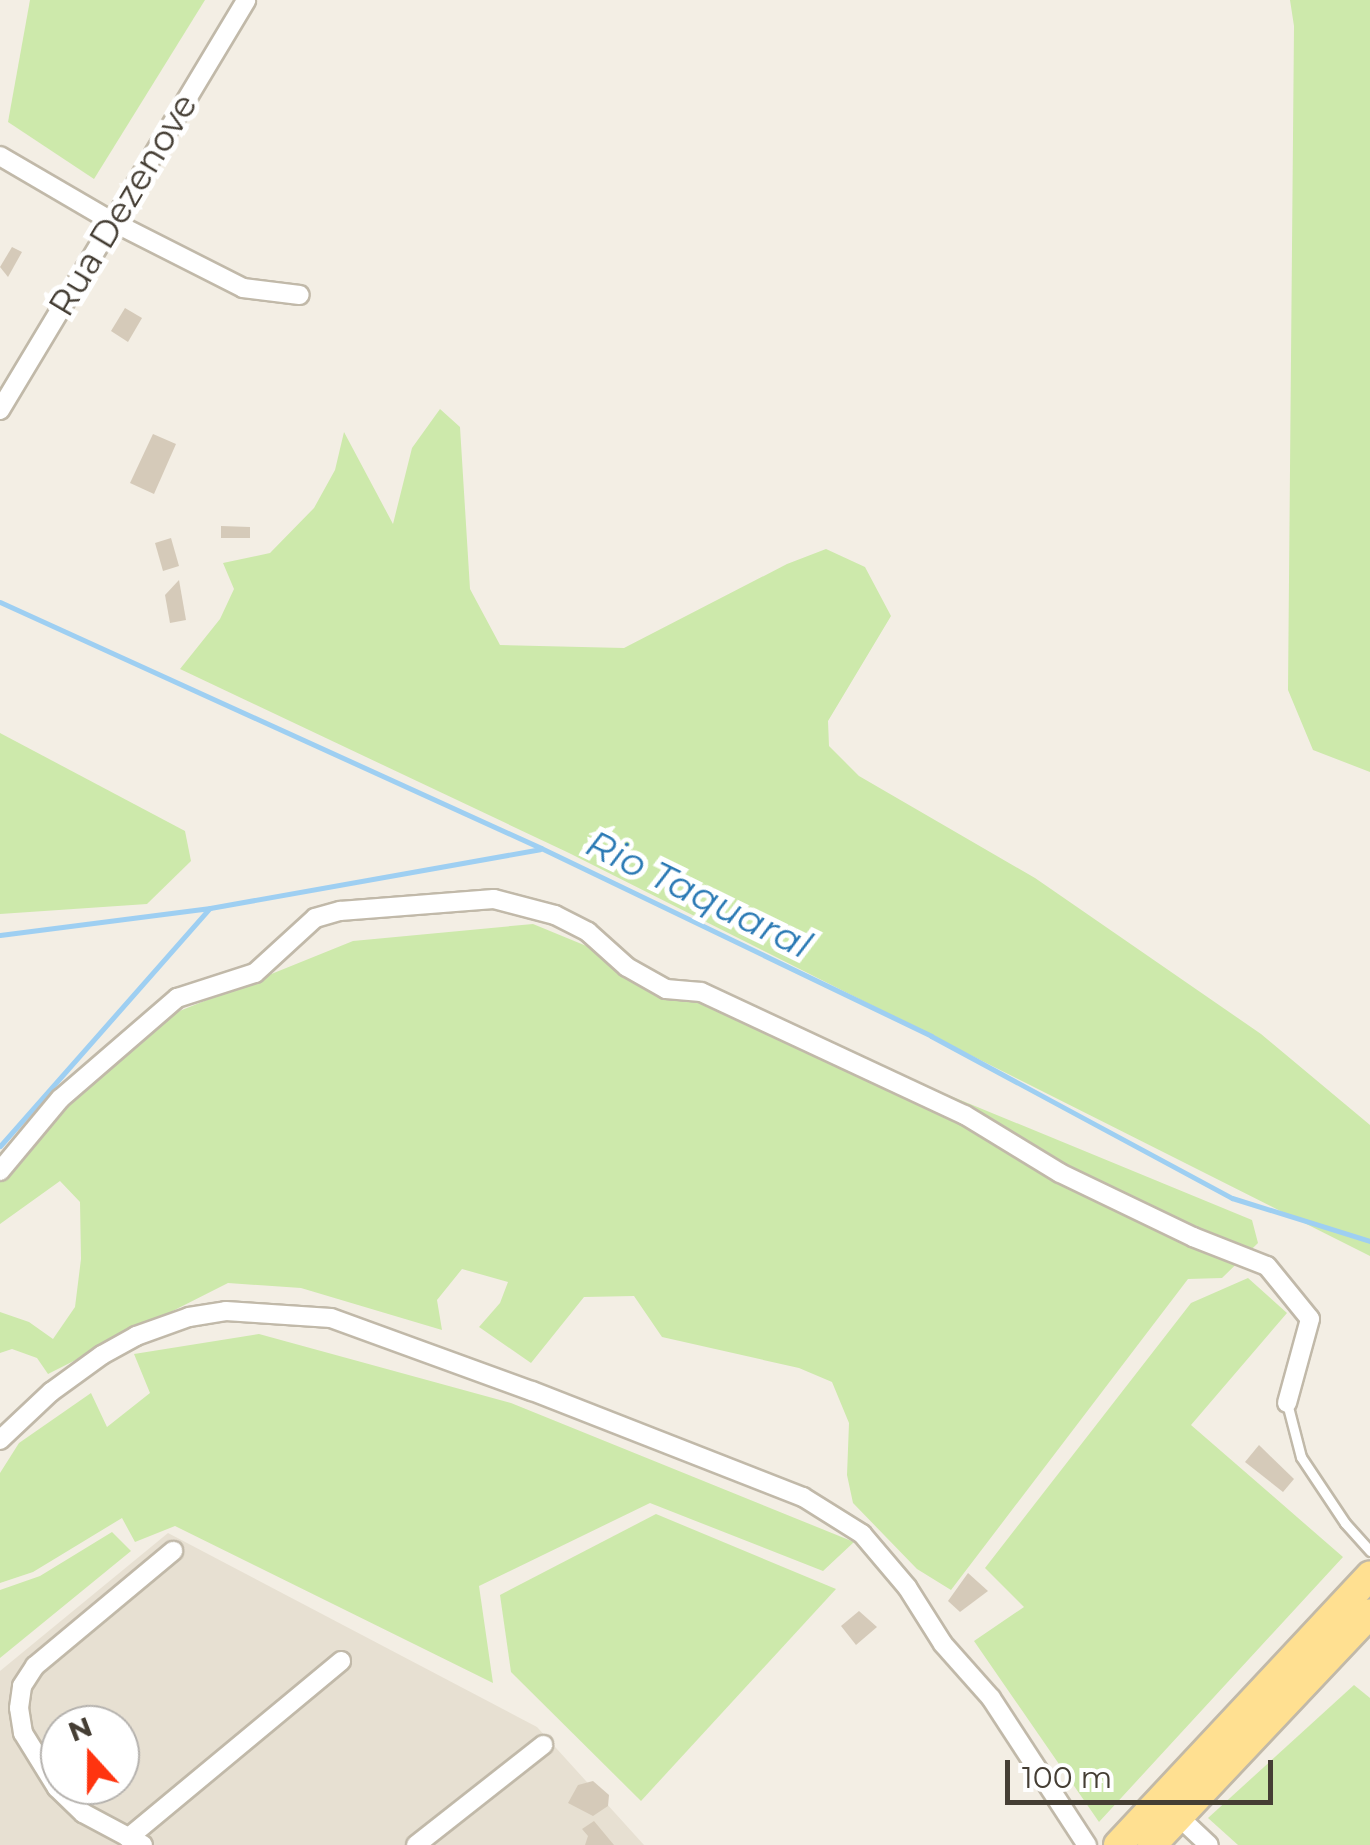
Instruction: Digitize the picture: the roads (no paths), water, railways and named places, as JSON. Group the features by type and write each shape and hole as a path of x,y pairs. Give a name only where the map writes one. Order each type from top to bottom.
{"main road":[{"path":"1118,1845 1370,1576"},
{"path":"1152,1845 1370,1614"}],"street":[{"name":"Rua Dezenove","path":"0,410 246,0"},
{"path":"0,156 113,222 243,288 300,294"},
{"path":"0,1171 60,1098 176,998 255,972 315,918 340,911 494,899 555,915 588,932 627,967 666,990 701,992 965,1115 1110,1197 1267,1266 1310,1319 1287,1403"},
{"path":"0,1440 51,1392 102,1356 154,1330 226,1311 331,1318 532,1391 803,1496 862,1534 907,1587 943,1644 991,1698 1087,1845"},
{"path":"173,1552 55,1647 22,1686 23,1732 38,1764 82,1813 136,1842 341,1660"},
{"path":"416,1845 543,1745"},
{"path":"1178,1816 1208,1845"}],"lane":[{"path":"1287,1403 1301,1457 1344,1524 1370,1551"}],"waterway":[{"name":"Rio Taquaral","path":"0,602 541,848 931,1036 1232,1198 1370,1241"},
{"path":"0,1146 210,908 540,849"},
{"path":"0,935 210,908"}]}
